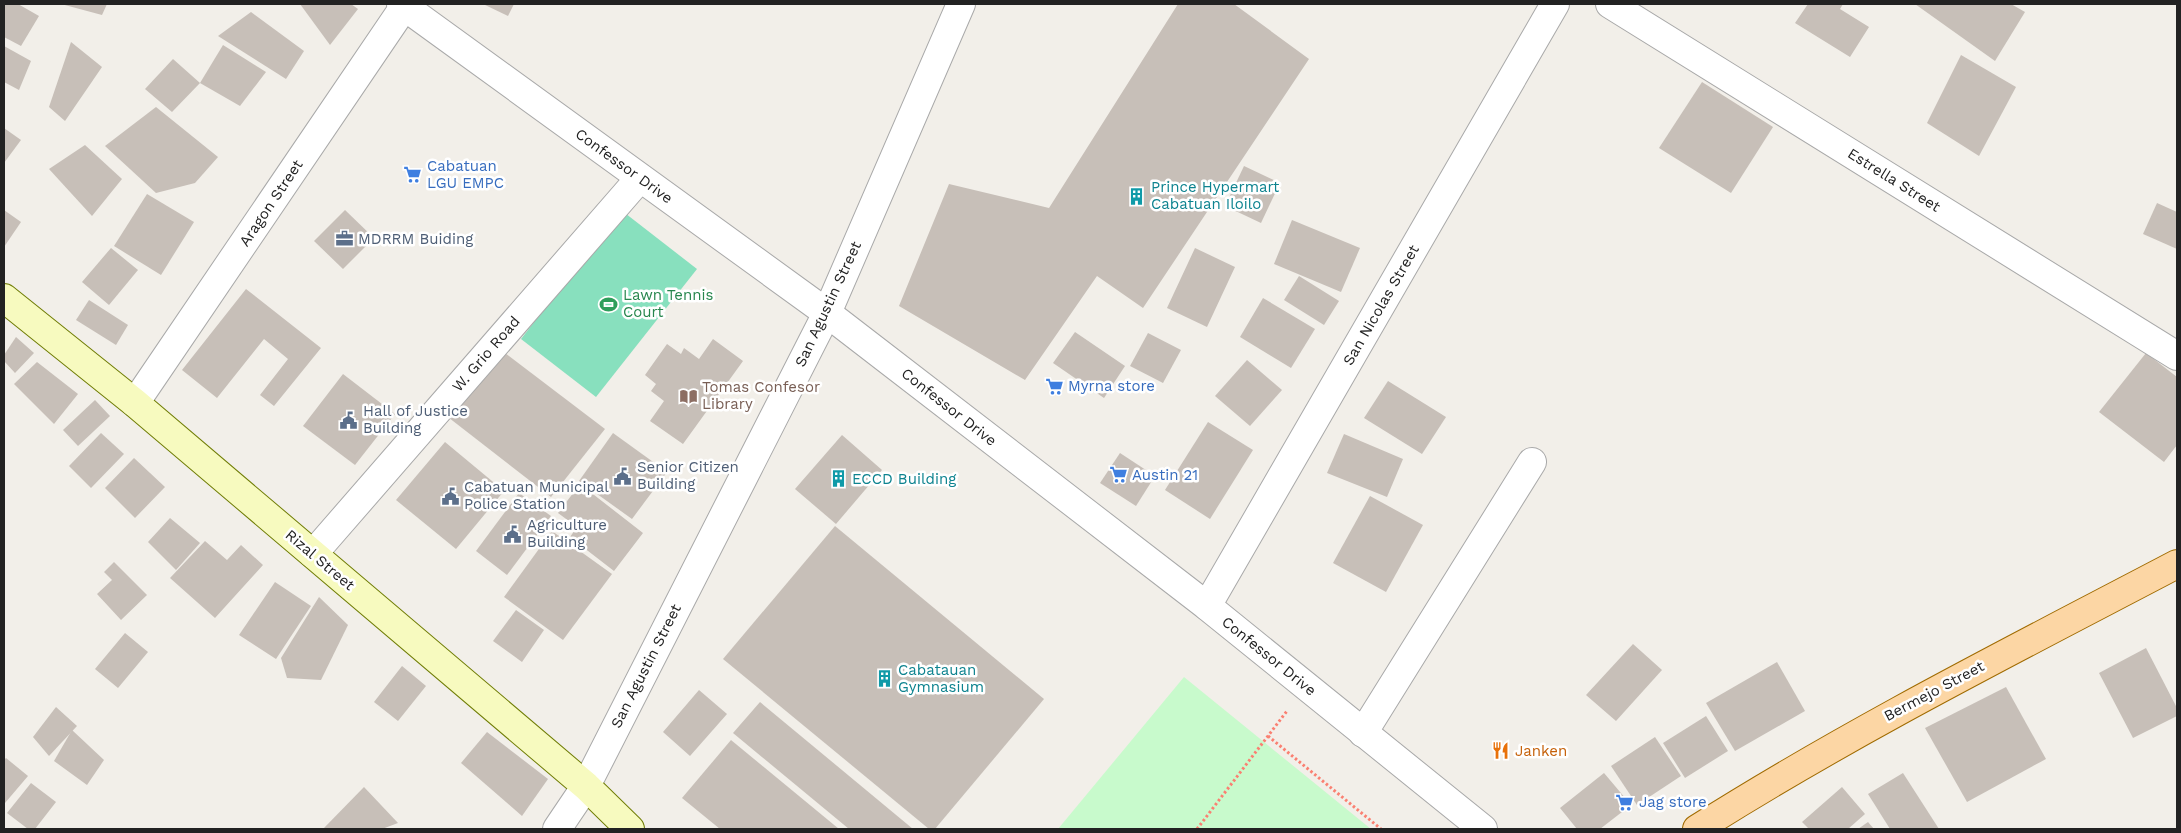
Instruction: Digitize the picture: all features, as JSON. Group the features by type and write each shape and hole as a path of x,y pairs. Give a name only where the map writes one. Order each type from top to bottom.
{"main road":[{"name":"Rizal Street","path":"4,298 136,403 586,786 630,829"},
{"name":"Bermejo Street","path":"1697,829 1806,762 1867,728 2177,564"}],"street":[{"name":"San Agustin Street","path":"557,829 586,786 826,313 961,4"},
{"name":"San Nicolas Street","path":"1207,606 1555,4"},
{"name":"Estrella Street","path":"1610,4 2177,356"},
{"name":"Confessor Drive","path":"404,5 826,313 1207,606 1483,829"},
{"name":"Aragon Street","path":"136,403 404,5"},
{"name":"W. Grio Road","path":"313,554 640,178"},
{"path":"1364,733 1532,462"}],"path":[{"path":"1197,829 1305,686"},
{"path":"1268,736 1381,829"}],"green space":[{"name":"Lawn Tennis Court","path":"621,210 697,269 596,397 521,339"},
{"path":"1184,677 1371,829 1058,829"}],"building":[{"path":"4,4 18,4 39,16 21,46 4,37"},
{"path":"61,4 107,4 102,15"},
{"path":"300,4 351,4 358,9 330,45"},
{"path":"483,4 514,4 508,16"},
{"name":"Prince Hypermart Cabatuan Iloilo","path":"1178,4 1234,4 1309,59 1143,308 1097,276 1025,380 899,306 949,184 1049,208"},
{"path":"1808,4 1843,4 1840,9 1869,27 1850,57 1795,23"},
{"path":"1915,4 2011,4 2025,12 1995,61"},
{"path":"251,12 304,51 286,79 218,36"},
{"path":"71,42 102,67 65,121 49,107"},
{"path":"223,45 266,72 240,106 200,83"},
{"path":"4,46 31,61 19,90 4,82"},
{"path":"1961,55 2016,87 1979,156 1927,123"},
{"path":"173,59 200,83 172,112 145,89"},
{"path":"1702,82 1773,127 1731,193 1659,148"},
{"path":"156,107 218,157 195,183 156,193 105,146"},
{"path":"4,128 21,140 4,163"},
{"path":"85,145 122,179 92,216 49,169"},
{"path":"1244,166 1280,183 1261,223 1225,206"},
{"path":"147,194 194,222 161,275 114,246"},
{"path":"2157,203 2177,212 2177,249 2143,234"},
{"path":"4,210 21,222 4,247"},
{"name":"MDRRM Buiding","path":"345,210 374,238 343,269 314,241"},
{"path":"1292,220 1360,248 1341,292 1274,264"},
{"path":"111,248 138,270 109,305 82,282"},
{"path":"1195,248 1235,267 1207,327 1167,308"},
{"path":"1299,276 1339,301 1324,325 1284,300"},
{"path":"246,289 321,348 274,406 260,395 288,359 264,339 217,398 182,370"},
{"path":"1263,298 1315,329 1291,368 1240,337"},
{"path":"89,300 128,325 116,345 76,320"},
{"path":"1075,332 1125,366 1104,398 1053,363"},
{"path":"1148,333 1181,350 1163,383 1130,366"},
{"path":"16,337 34,353 15,373 4,361 4,355"},
{"name":"Tomas Confesor Library","path":"713,339 743,361 683,444 650,421 664,401 651,391 656,384 645,375 667,344 681,354 684,348 699,359"},
{"path":"497,347 605,429 551,497 444,414"},
{"path":"2146,353 2177,377 2177,445 2164,462 2099,412"},
{"path":"1247,360 1282,390 1250,426 1215,396"},
{"path":"37,362 78,394 54,424 14,384"},
{"name":"Hall of Justice Building","path":"343,374 395,414 355,465 303,426"},
{"path":"1388,381 1446,417 1422,454 1364,418"},
{"path":"95,400 110,416 78,446 63,430"},
{"path":"1208,422 1253,450 1210,519 1165,490"},
{"path":"101,433 124,454 91,488 69,466"},
{"name":"Senior Citizen Building","path":"613,433 667,472 632,519 579,481"},
{"path":"1344,434 1403,459 1387,497 1327,473"},
{"name":"ECCD Building","path":"842,435 882,470 836,524 795,489"},
{"name":"Cabatuan Municipal Police Station","path":"445,442 504,491 456,549 396,500"},
{"path":"1120,453 1155,476 1136,506 1100,483"},
{"path":"134,458 165,487 135,518 105,488"},
{"path":"580,484 643,533 614,571 570,537 577,527 558,513"},
{"name":"Agriculture Building","path":"519,493 551,516 507,575 476,551"},
{"path":"1370,496 1423,525 1386,592 1333,563"},
{"path":"170,518 200,543 176,570 148,542"},
{"name":"Cabatauan Gymnasium","path":"835,526 1044,699 935,829 929,829 723,659"},
{"path":"552,531 612,574 563,640 504,597"},
{"path":"205,541 227,560 241,545 263,565 215,618 170,578"},
{"path":"114,562 147,595 121,620 97,594 112,580 104,572"},
{"path":"275,582 311,606 276,659 239,635"},
{"path":"319,597 348,625 321,680 287,678 281,658"},
{"path":"516,610 544,630 522,662 493,641"},
{"path":"125,633 148,652 118,688 95,669"},
{"path":"1633,644 1662,670 1616,721 1586,695"},
{"path":"2146,648 2177,708 2177,716 2133,738 2099,673"},
{"path":"1777,662 1805,711 1735,751 1706,703"},
{"path":"402,666 426,686 398,721 374,702"},
{"path":"2006,687 2046,759 1967,802 1925,728"},
{"path":"699,690 727,714 690,756 663,732"},
{"path":"760,702 913,829 849,829 733,733"},
{"path":"56,707 77,726 49,756 33,737"},
{"path":"1706,716 1728,751 1685,778 1663,743"},
{"path":"72,730 104,760 87,785 54,761"},
{"path":"487,732 548,779 522,816 461,763"},
{"path":"1655,737 1681,776 1637,805 1611,766"},
{"path":"731,740 839,829 720,829 682,798"},
{"path":"6,758 28,776 5,803 4,760"},
{"path":"1604,773 1631,805 1600,829 1577,829 1560,808"},
{"path":"1903,773 1939,829 1890,829 1868,794"},
{"path":"31,783 56,802 35,829 28,829 7,813"},
{"path":"364,787 398,823 382,829 323,829"},
{"path":"1842,787 1865,814 1848,829 1809,829 1802,822"},
{"path":"1868,822 1874,829 1858,829"}],"place":[{"name":"Cabatuan LGU EMPC","path":"413,175"},
{"name":"Prince Hypermart Cabatuan Iloilo","path":"1137,196"},
{"name":"MDRRM Buiding","path":"344,239"},
{"name":"Lawn Tennis Court","path":"609,304"},
{"name":"Myrna store","path":"1054,386"},
{"name":"Tomas Confesor Library","path":"688,396"},
{"name":"Hall of Justice Building","path":"349,420"},
{"name":"Austin 21","path":"1118,475"},
{"name":"Senior Citizen Building","path":"623,476"},
{"name":"ECCD Building","path":"838,479"},
{"name":"Cabatuan Municipal Police Station","path":"450,496"},
{"name":"Agriculture Building","path":"513,534"},
{"name":"Cabatauan Gymnasium","path":"884,679"},
{"name":"Janken","path":"1501,751"},
{"name":"Jag store","path":"1625,802"}]}
